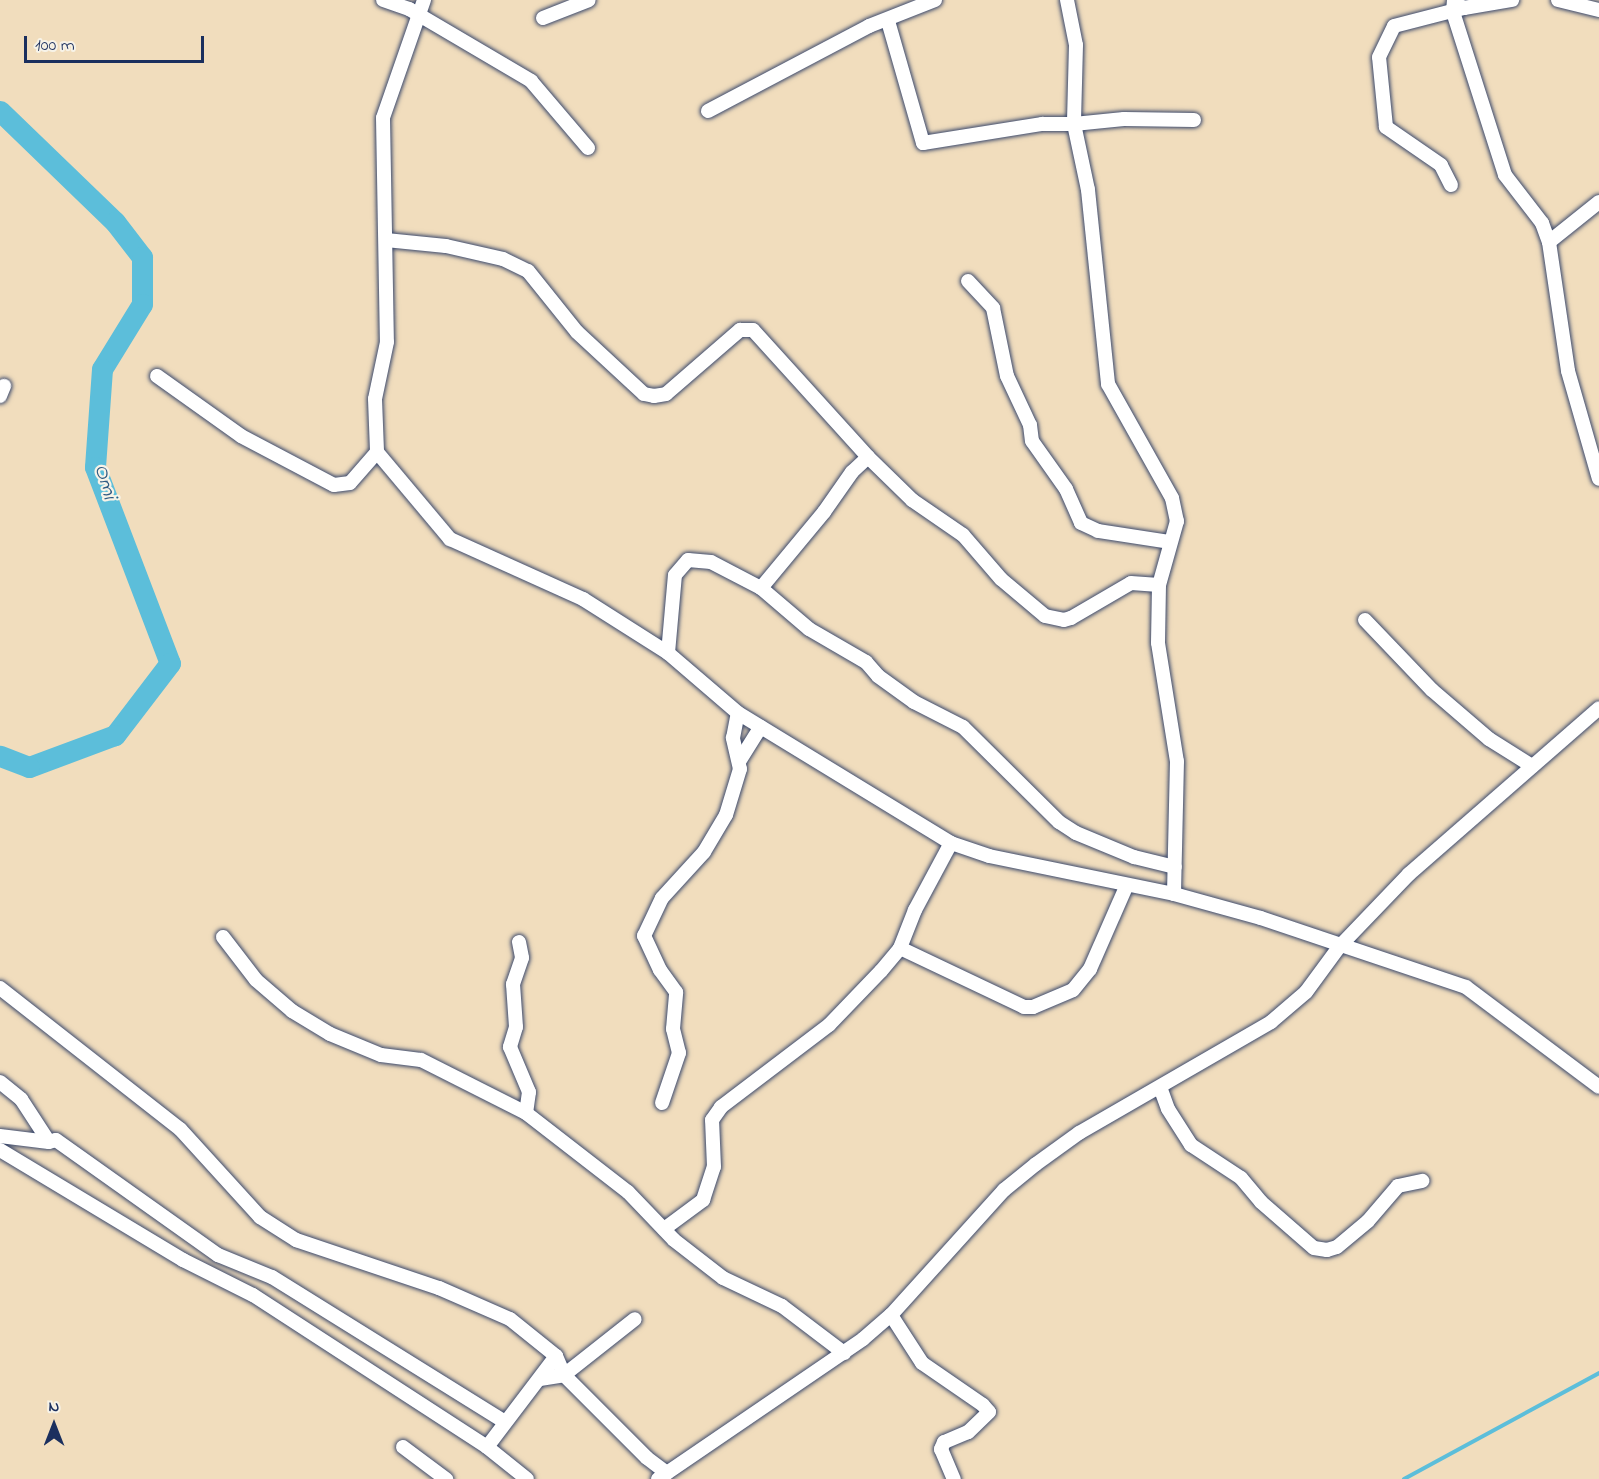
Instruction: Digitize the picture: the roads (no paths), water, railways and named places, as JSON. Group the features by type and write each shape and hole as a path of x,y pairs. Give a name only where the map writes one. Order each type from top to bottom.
{"street":[{"path":"383,0 420,17 531,81 588,148"},
{"path":"424,0 420,17 383,118 382,193 386,240 387,342 375,399 377,452 450,539 584,599 668,653 738,713 951,843 989,856 1126,887 1174,894 1261,918 1339,947 1466,987 1599,1087"},
{"path":"543,18 589,0"},
{"path":"708,111 869,26 888,21 900,6 935,0"},
{"path":"1067,0 1076,45 1074,124 1088,190 1108,384 1172,498 1178,521 1159,585 1158,644 1177,761 1174,894"},
{"path":"1451,184 1441,165 1386,126 1379,57 1394,26 1456,6 1512,0"},
{"path":"1558,0 1599,10"},
{"path":"1456,6 1505,175 1542,223 1550,242 1568,371 1599,479"},
{"path":"888,21 923,143 1042,123 1074,124 1124,119 1194,120"},
{"path":"1550,242 1599,202"},
{"path":"386,240 454,248 503,259 528,270 577,332 644,394 654,396 666,394 740,330 753,330 868,457 912,500 963,535 1001,579 1046,616 1064,620 1131,583 1159,585"},
{"path":"968,281 993,308 1007,376 1030,425 1032,441 1066,489 1081,523 1092,529 1170,542"},
{"path":"157,376 241,436 334,485 350,483 377,452"},
{"path":"761,588 824,512 852,472 868,457"},
{"path":"668,653 675,575 688,560 711,562 761,588 809,628 866,662 878,676 914,702 963,727 1059,822 1076,833 1134,857 1175,867"},
{"path":"1365,620 1432,690 1489,739 1532,765"},
{"path":"0,988 180,1129 260,1217 296,1240 439,1288 510,1319 556,1356 564,1375 663,1476 844,1353 891,1315 1004,1190 1079,1133 1271,1022 1306,993 1339,947 1409,874 1599,708"},
{"path":"738,713 733,738 740,760"},
{"path":"662,1103 680,1053 673,1029 676,992 660,970 644,936 662,898 704,852 720,827 736,786 740,760 761,727"},
{"path":"664,1229 703,1200 714,1167 712,1119 721,1107 829,1025 900,948 915,909 951,843"},
{"path":"900,948 1024,1007 1033,1007 1073,990 1090,969 1126,887"},
{"path":"223,937 256,980 292,1011 330,1034 381,1054 421,1060 526,1113 628,1191 664,1229 723,1278 782,1306 844,1353"},
{"path":"519,942 522,958 513,984 516,1027 510,1047 529,1092 526,1113"},
{"path":"0,1082 21,1099 49,1142"},
{"path":"1160,1087 1168,1109 1191,1145 1241,1178 1261,1202 1314,1248 1327,1250 1337,1246 1368,1221 1398,1186 1422,1181"},
{"path":"0,1136 49,1142 56,1140 218,1255 272,1277 506,1422"},
{"path":"0,1150 183,1260 253,1295 487,1447 527,1479"},
{"path":"891,1315 922,1363 983,1404 989,1413 968,1432 944,1442 941,1449 954,1479"},
{"path":"540,1379 564,1375 635,1318"},
{"path":"487,1447 556,1356"},
{"path":"404,1447 446,1479"}],"waterway":[{"name":"Omi","path":"0,111 115,222 142,257 142,304 102,369 95,467 170,663 115,735 29,767 0,756"},
{"path":"1404,1479 1599,1373"}]}
